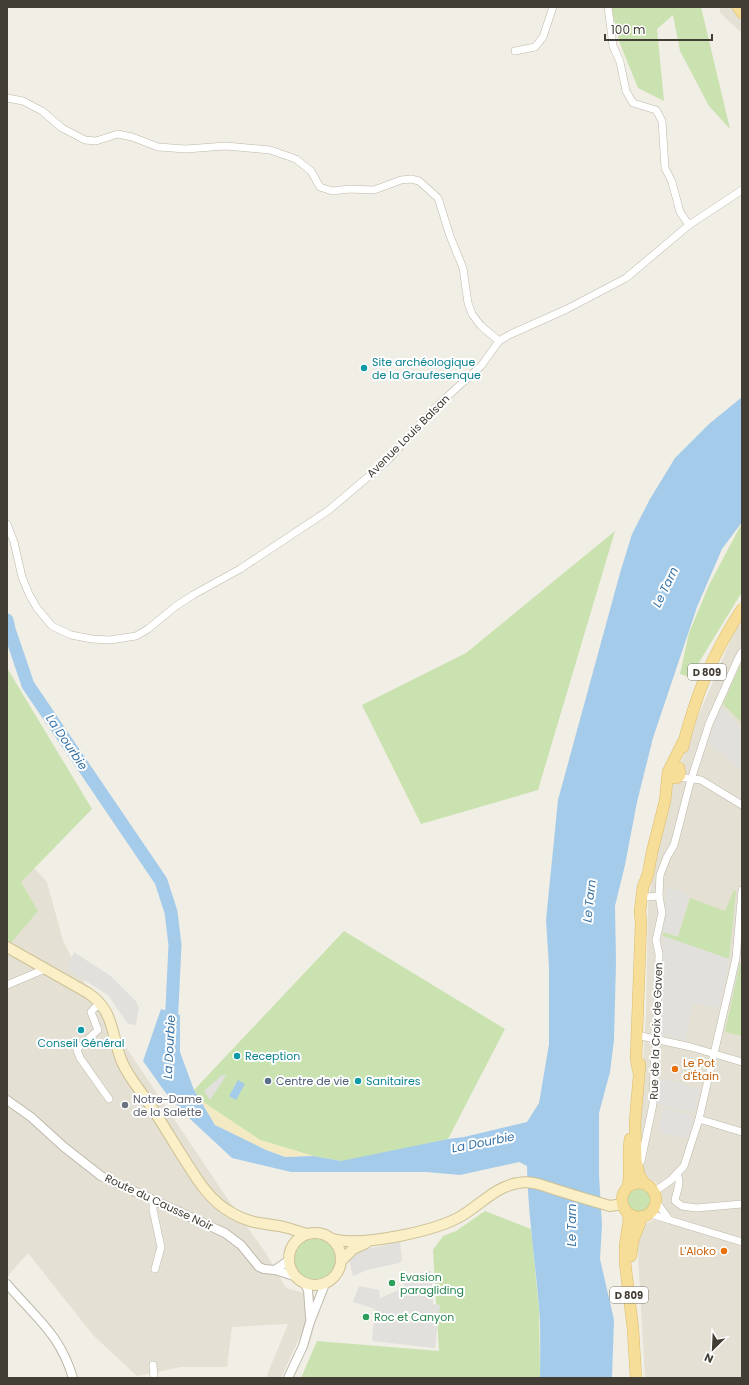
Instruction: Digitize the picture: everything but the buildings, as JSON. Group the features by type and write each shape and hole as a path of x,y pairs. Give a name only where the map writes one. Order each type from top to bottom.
{"main road":[{"path":"738,7 742,13"},
{"name":"D 809","path":"641,924 645,912 648,874 652,852 675,772 682,758 684,740 696,700 706,674 721,644 742,609"},
{"name":"D 809","path":"638,1070 636,1058 641,924 640,911 643,887 648,874"},
{"path":"7,947 88,993 100,1002 107,1014 125,1069 207,1192 218,1204 231,1213 246,1220 277,1230 288,1236 293,1245"},
{"name":"D 809","path":"639,993 641,1058 638,1070 635,1122 637,1167 639,1175 644,1183"},
{"name":"D 809","path":"628,1186 628,1151 635,1122"},
{"path":"333,1239 347,1242 369,1241 428,1229 452,1221 470,1211 500,1189 519,1182 534,1183 610,1206 625,1208 634,1216 646,1215 654,1209 657,1203 655,1191 644,1183 637,1182 628,1186 623,1194 625,1208"},
{"name":"D 809","path":"625,1208 628,1219 625,1262 633,1329 636,1378"},
{"name":"D 809","path":"640,1378 639,1349 631,1278 631,1248 646,1215"},
{"path":"265,1225 284,1227 308,1234"},
{"path":"316,1233 325,1234 333,1239 341,1252 342,1260 338,1273 333,1278 326,1284 315,1286 304,1283 294,1276 290,1268 289,1260 290,1252 297,1240 308,1234 316,1233"},
{"path":"342,1260 353,1249 369,1241"}],"street":[{"path":"515,51 535,46 543,37 553,7"},
{"path":"608,7 613,46 620,62 626,91 633,103 656,110 662,121 665,168 672,182 680,212 689,225"},
{"path":"7,98 23,101 42,111 62,128 85,140 96,141 118,134 132,137 158,147 186,149 226,146 270,150 296,159 311,171 320,186 332,192 348,188 374,190 401,180 411,179 419,181 438,198 450,236 463,268 468,303 472,314 481,326 499,341"},
{"name":"Avenue Louis Balsan","path":"7,524 14,542 22,577 29,594 37,608 52,626 71,635 92,639 110,640 136,636 148,629 176,606 240,569 329,510 388,460 440,403 481,366 499,341 508,335 567,309 626,278 689,225 742,190"},
{"name":"Rue de la Croix de Gaven","path":"641,1161 653,1104 654,1066 657,1039 658,954 656,940 662,913 659,896 660,876 667,857 674,845 692,778 716,706 742,652"},
{"path":"675,772 701,780 742,805"},
{"path":"655,1191 677,1175 684,1166 699,1119 736,958 742,890"},
{"path":"647,897 659,896"},
{"path":"7,985 45,969"},
{"path":"100,1002 91,1012 98,1030 77,1050 80,1058 109,1099"},
{"path":"641,1036 691,1047 742,1062"},
{"name":"Route du Causse Noir","path":"7,1100 32,1117 64,1147 101,1176 225,1233 241,1245 264,1270 275,1270 294,1276"},
{"path":"699,1119 742,1132"},
{"path":"677,1175 679,1178 679,1187 675,1200 682,1206 696,1208 742,1204"},
{"path":"153,1200 153,1210 161,1247 155,1269"},
{"path":"657,1203 668,1218"},
{"path":"646,1215 668,1218 742,1242"},
{"path":"275,1270 289,1260"},
{"path":"304,1283 308,1290 310,1322"},
{"path":"7,1284 56,1339 73,1378"},
{"path":"288,1378 303,1346 310,1322 326,1284"},
{"path":"153,1365 154,1378"}],"shaded area":[{"path":"720,7 742,7 742,33 720,13"},
{"path":"742,621 742,1239 671,1216 664,1210 661,1201 661,1192 656,1182 649,1180 644,1176 641,1170 639,1130 646,1013 648,905 656,852 671,790 697,719 735,630"},
{"path":"721,707 742,729 742,772 708,742"},
{"path":"7,838 47,882 63,941 91,995 265,1252 286,1288 318,1297 281,1378 266,1378 288,1324 232,1327 227,1367 181,1367 137,1376 93,1335 28,1253 7,1277"},
{"path":"667,887 685,893 689,898 677,936 663,931"},
{"path":"663,936 729,959 719,1008 693,1003 685,1041 660,1033"},
{"path":"74,952 112,977 135,1000 139,1007 136,1025 128,1024 108,995 67,969"},
{"path":"222,1075 226,1076 210,1100 204,1091"},
{"path":"661,1078 700,1089 694,1112 655,1104"},
{"path":"663,1108 694,1116 688,1139 658,1132"},
{"path":"654,1220 742,1244 742,1378 645,1378 638,1255 640,1227"},
{"path":"400,1242 402,1260 399,1263 367,1270 353,1276 349,1260 361,1250"},
{"path":"431,1271 433,1304 440,1305 435,1348 372,1341 375,1309 353,1302 359,1286 379,1290 380,1298 403,1288 405,1275"}],"green space":[{"path":"611,7 701,7 730,129 709,106 680,51 673,15 657,29 664,101 638,88 619,41"},
{"path":"742,523 742,592 690,677 680,674 689,633 709,585"},
{"path":"615,531 538,790 421,824 362,705 466,653"},
{"path":"742,661 742,723 723,704"},
{"path":"7,668 92,809 21,882 38,911 11,943 7,940"},
{"path":"734,890 736,891 729,959 663,936 663,932 678,937 690,898 725,911"},
{"path":"344,931 505,1029 448,1139 378,1155 341,1161 313,1156 260,1140 200,1100 194,1090"},
{"path":"740,963 742,964 742,1036 725,1032"},
{"path":"639,1188 647,1192 651,1200 647,1208 639,1212 631,1208 627,1200 631,1192"},
{"path":"485,1211 531,1229 539,1309 540,1378 301,1378 317,1341 439,1351 433,1250 443,1236 456,1231"},
{"path":"315,1238 330,1244 336,1259 330,1274 315,1280 300,1274 294,1259 300,1244"}],"sand":[{"path":"200,1100 260,1140 313,1156 285,1157 266,1150 215,1125"}],"water":[{"name":"Le Tarn","path":"742,397 742,522 722,549 697,607 653,738 637,802 625,865 615,906 616,962 614,1040 610,1072 599,1113 599,1175 602,1225 600,1259 614,1320 612,1378 540,1378 540,1316 530,1219 527,1166 519,1162 460,1175 426,1172 291,1172 232,1158 188,1117 165,1092 143,1061 161,1009 180,1015 180,1052 194,1090 215,1125 266,1150 285,1157 313,1156 341,1161 464,1137 527,1122 539,1103 549,1044 549,967 546,920 558,800 620,573 632,534 650,499 675,458 709,424"},
{"path":"238,1080 245,1084 236,1100 229,1096"}],"waterway":[{"name":"La Dourbie","path":"7,620 28,685 161,881 171,912 175,945 171,1029"}],"place":[{"name":"Site archéologique de la Graufesenque","path":"364,368"},
{"name":"Conseil Général","path":"81,1030"},
{"name":"Reception","path":"237,1056"},
{"name":"Le Pot d'Étain","path":"675,1069"},
{"name":"Centre de vie","path":"268,1081"},
{"name":"Sanitaires","path":"358,1081"},
{"name":"Notre-Dame de la Salette","path":"125,1105"},
{"name":"L'Aloko","path":"724,1251"},
{"name":"Evasion paragliding","path":"392,1283"},
{"name":"Roc et Canyon","path":"366,1317"}]}
